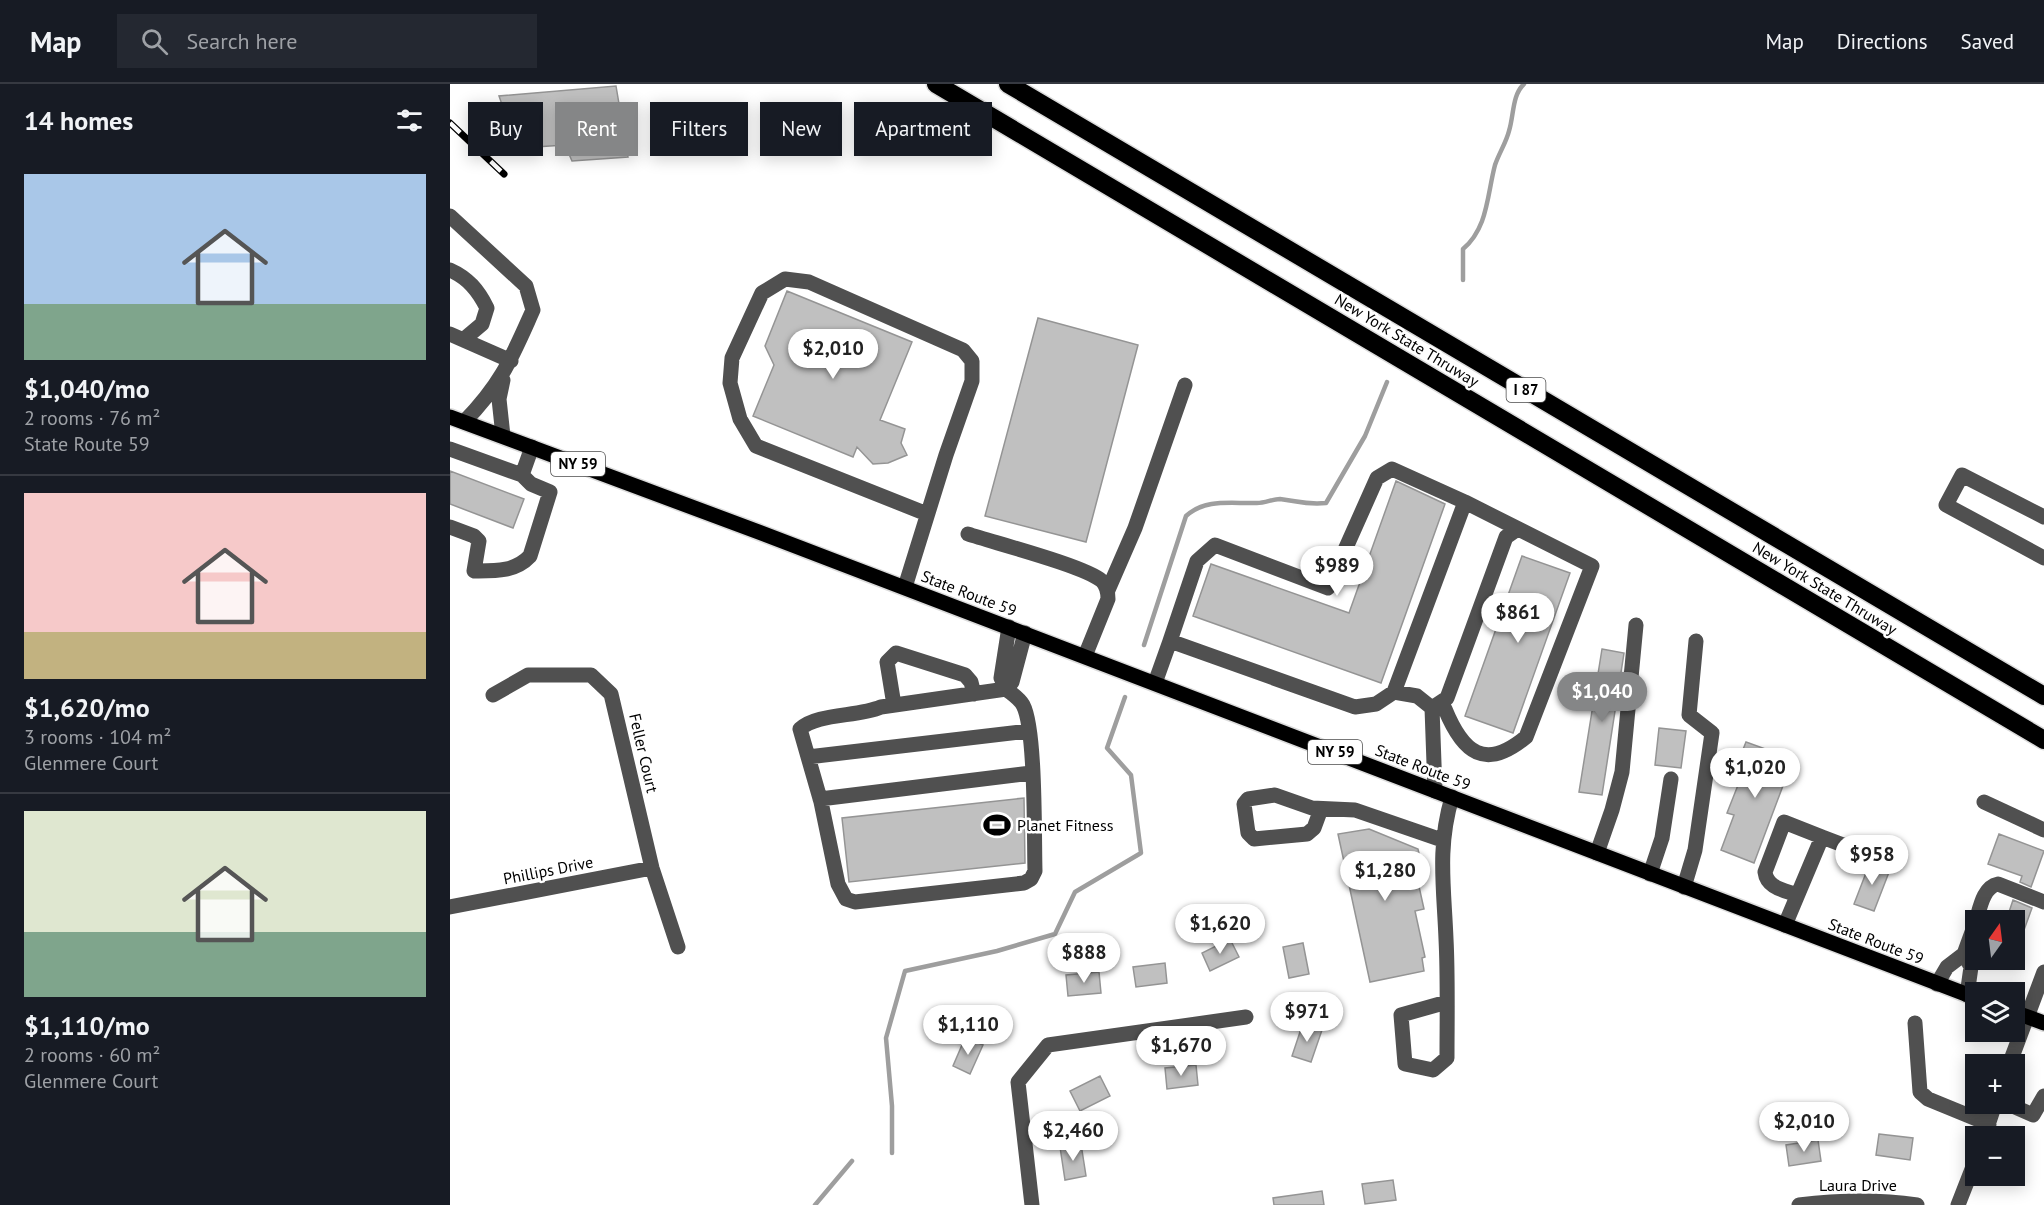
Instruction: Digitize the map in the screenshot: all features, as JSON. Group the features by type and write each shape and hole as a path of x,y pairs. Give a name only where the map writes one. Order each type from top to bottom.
{"highway":[{"name":"New York State Thruway","path":"936,84 2044,740"},
{"name":"New York State Thruway","path":"1008,84 2044,696"}],"main road":[{"name":"NY 59","path":"457,419 532,447"},
{"name":"State Route 59","path":"532,447 1025,633 1965,995"},
{"path":"2025,1016 2044,1023"}],"street":[{"path":"450,216 526,286 533,310 508,367 499,399 503,436"},
{"path":"450,270 461,275 478,291 487,308 483,324 456,337"},
{"path":"904,588 972,381 972,361 963,350 809,282 785,279 762,292 732,358 730,383 740,419 756,446 927,514"},
{"path":"456,337 508,367"},
{"path":"457,419 489,396 508,367"},
{"path":"1085,656 1104,614 1108,590 1135,528 1185,385"},
{"path":"522,475 532,447"},
{"path":"450,449 522,475 531,484 550,492 530,556 522,564 502,571 474,571 479,541 474,536 450,527"},
{"path":"1155,683 1197,561 1215,545 1328,588 1377,478 1392,469 1465,502 1516,530 1592,566 1526,737 1510,750 1494,756 1472,750 1455,733 1445,709 1432,708 1417,696 1394,692"},
{"path":"2044,518 1962,475 1946,506 2044,558"},
{"path":"1170,641 1355,706 1376,704 1394,692 1465,502"},
{"path":"1432,708 1447,698 1506,537 1516,530"},
{"path":"968,534 1083,572 1102,581 1108,590"},
{"path":"1596,853 1612,810 1622,772 1636,624"},
{"path":"1009,627 1001,678 1006,689 1023,706 1029,731 1035,871 1031,879 1024,883 855,902 846,899 838,884 820,799 801,729 808,722 866,713 894,705 1006,689 1012,682 1025,633"},
{"path":"1684,886 1695,850 1712,733 1689,715 1696,641"},
{"path":"894,705 886,668 887,662 897,653 965,675 971,682 974,694"},
{"name":"Feller Court","path":"493,695 528,675 591,675 611,694 652,868 678,947"},
{"path":"1432,708 1436,791"},
{"path":"807,757 1029,731"},
{"path":"820,799 1031,773"},
{"path":"1650,874 1662,838 1671,779"},
{"path":"1321,809 1314,828 1307,834 1254,839 1248,833 1244,804 1248,799 1275,795 1321,809 1355,810 1442,840"},
{"path":"1447,1002 1401,1015 1405,1064 1433,1070 1447,1058 1447,1002 1446,939 1441,858 1444,826 1452,798"},
{"path":"1984,802 2044,830"},
{"path":"1797,895 1770,884 1766,878 1765,872 1784,822 1864,853"},
{"path":"1785,925 1821,837"},
{"name":"Phillips Drive","path":"450,907 652,868"},
{"path":"1980,910 1986,892 1992,885 1998,884 2044,902"},
{"path":"1937,984 1947,967 1964,954 1971,967 1971,982"},
{"path":"2025,1005 2044,972"},
{"path":"1032,1205 1018,1082 1048,1045 1246,1017"},
{"path":"1916,1023 1920,1092 1928,1099 1979,1126"},
{"path":"2025,1111 2033,1115 2044,1096"},
{"path":"1958,1205 1965,1186"},
{"name":"Laura Drive","path":"1798,1205 1838,1200 1884,1200 1917,1205"}],"building":[{"path":"616,86 619,102 555,102 555,146 543,146 543,102 501,102 499,96"},
{"path":"570,156 628,157 572,161"},
{"path":"787,291 912,342 880,420 905,429 901,443 907,455 888,463 873,464 857,447 853,457 753,416 774,365 765,346"},
{"path":"1038,318 1138,345 1086,542 985,516"},
{"path":"450,471 524,499 513,528 450,504"},
{"path":"1396,481 1445,504 1381,683 1193,616 1211,564 1349,613"},
{"path":"1522,556 1570,573 1513,733 1465,716"},
{"path":"1602,649 1624,653 1602,795 1579,792"},
{"path":"1659,728 1686,731 1681,768 1655,765"},
{"path":"1746,742 1793,759 1754,863 1721,850 1734,815 1727,813 1740,780 1732,777"},
{"path":"1024,798 1025,863 849,882 842,818"},
{"path":"1369,829 1418,849 1423,871 1416,873 1424,909 1415,911 1425,957 1422,958 1424,971 1370,982 1338,834"},
{"path":"1999,834 2044,851 2031,887 2020,882 2022,876 1988,864"},
{"path":"1871,860 1891,867 1874,911 1854,904"},
{"path":"2013,900 2032,908 2025,927 2025,910 2010,910"},
{"path":"1230,939 1239,957 1210,971 1202,953"},
{"path":"1303,943 1309,974 1289,978 1283,947"},
{"path":"1165,963 1167,983 1136,987 1133,967"},
{"path":"1099,972 1101,993 1068,996 1066,975"},
{"path":"1303,1023 1322,1030 1311,1062 1292,1056"},
{"path":"965,1038 983,1045 970,1074 953,1066"},
{"path":"1196,1065 1198,1085 1167,1089 1165,1068"},
{"path":"1100,1076 1110,1096 1080,1111 1070,1091"},
{"path":"1879,1134 1913,1138 1910,1160 1876,1155"},
{"path":"1818,1140 1821,1161 1789,1166 1786,1145"},
{"path":"1081,1144 1086,1176 1065,1180 1060,1147"},
{"path":"1393,1180 1396,1200 1365,1204 1362,1184"},
{"path":"1322,1191 1324,1205 1274,1205 1273,1198"}],"waterway":[{"path":"1463,280 1463,249 1471,241 1482,221 1495,165 1508,135 1517,94 1524,84"},
{"path":"1144,645 1186,516 1194,510 1220,503 1260,503 1280,499 1326,503 1365,436 1387,382"},
{"path":"892,1153 892,1106 886,1038 905,971 997,951 1055,934 1075,892 1141,853 1131,775 1107,748 1125,697"},
{"path":"815,1205 852,1161"}],"railway":[{"path":"450,123 504,174"}],"place":[{"name":"Planet Fitness","path":"997,825"}]}
